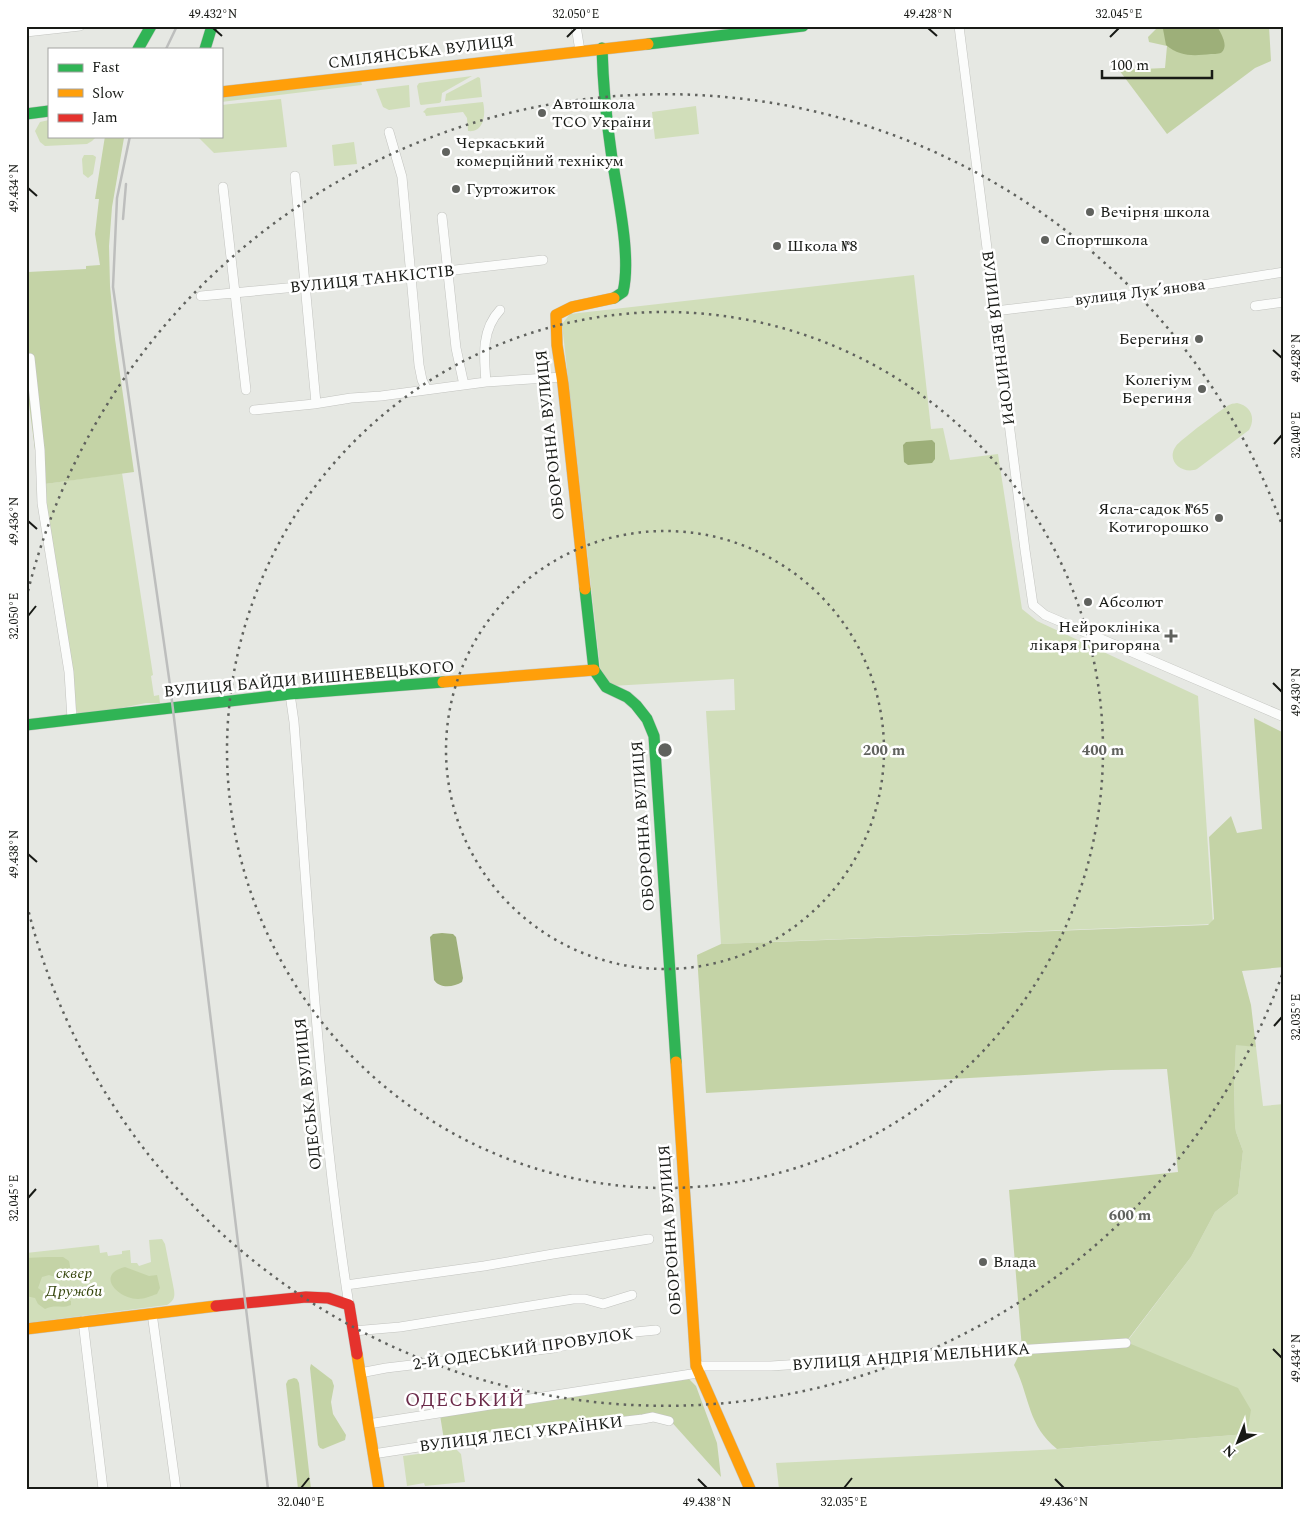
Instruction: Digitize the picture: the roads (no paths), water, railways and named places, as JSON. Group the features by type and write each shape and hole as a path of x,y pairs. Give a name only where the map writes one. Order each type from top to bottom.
{"street":[{"path":"26,32 80,26"},
{"path":"139,48 151,26"},
{"path":"205,48 212,26"},
{"path":"576,26 580,51"},
{"name":"СМІЛЯНСЬКА ВУЛИЦЯ","path":"222,92 803,26"},
{"name":"ВУЛИЦЯ ВЕРНИГОРИ","path":"959,26 1033,604 1040,612 1073,627 1284,717"},
{"name":"ОБОРОННА ВУЛИЦЯ","path":"602,48 609,138 626,262 625,283 624,290 617,298 566,307 556,315 555,328 562,377 569,465 594,670 600,681 608,689 625,696 638,707 648,720 654,736 697,1370 750,1489"},
{"path":"26,114 48,111"},
{"path":"389,132 402,177 410,275 422,380 427,390"},
{"path":"295,176 316,403"},
{"path":"223,187 246,390"},
{"path":"442,217 456,348 464,385"},
{"name":"ВУЛИЦЯ ТАНКІСТІВ","path":"201,296 448,272 543,260"},
{"name":"вулиця Лукʼянова","path":"996,311 1171,290 1284,272"},
{"path":"1255,306 1284,302"},
{"path":"486,382 486,336 490,323 500,310"},
{"path":"30,358 40,450 42,503 69,672 72,719"},
{"path":"254,410 486,382 562,377"},
{"name":"ВУЛИЦЯ БАЙДИ ВИШНЕВЕЦЬКОГО","path":"26,725 290,694 594,670"},
{"name":"ОДЕСЬКА ВУЛИЦЯ","path":"290,694 294,722 317,1028 338,1233 379,1489"},
{"path":"346,1285 484,1266 649,1239"},
{"path":"353,1331 400,1327 573,1299 585,1299 606,1304 632,1295"},
{"path":"26,1329 152,1313 314,1297 328,1298 349,1305"},
{"path":"152,1313 176,1489"},
{"path":"83,1321 103,1489"},
{"name":"2-Й ОДЕСЬКИЙ ПРОВУЛОК","path":"360,1373 386,1368 554,1348 614,1334 656,1330"},
{"name":"ВУЛИЦЯ АНДРІЯ МЕЛЬНИКА","path":"697,1370 1126,1342"},
{"name":"ВУЛИЦЯ ЛЕСІ УКРАЇНКИ","path":"368,1424 697,1370"},
{"name":"ВУЛИЦЯ ЛЕСІ УКРАЇНКИ","path":"373,1454 464,1440 643,1419 669,1420"}],"railway":[{"path":"166,48 177,26"},
{"path":"130,138 117,198 113,287 170,685 268,1489"},
{"path":"123,219 126,184"}],"place":[{"name":"Автошкола ТСО України","path":"542,113"},
{"name":"Черкаський комерційний технікум","path":"446,152"},
{"name":"Гуртожиток","path":"456,189"},
{"name":"Вечірня школа","path":"1090,212"},
{"name":"Спортшкола","path":"1045,240"},
{"name":"Школа №8","path":"777,246"},
{"name":"Берегиня","path":"1199,339"},
{"name":"Колегіум Берегиня","path":"1202,389"},
{"name":"Ясла-садок №65 Котигорошко","path":"1219,518"},
{"name":"Абсолют","path":"1088,602"},
{"name":"Нейроклініка лікаря Григоряна","path":"1171,636"},
{"name":"Влада","path":"983,1262"}],"district":[{"name":"ОДЕСЬКИЙ","path":"465,1400"}],"park label":[{"name":"сквер Дружби","path":"74,1282"}]}
